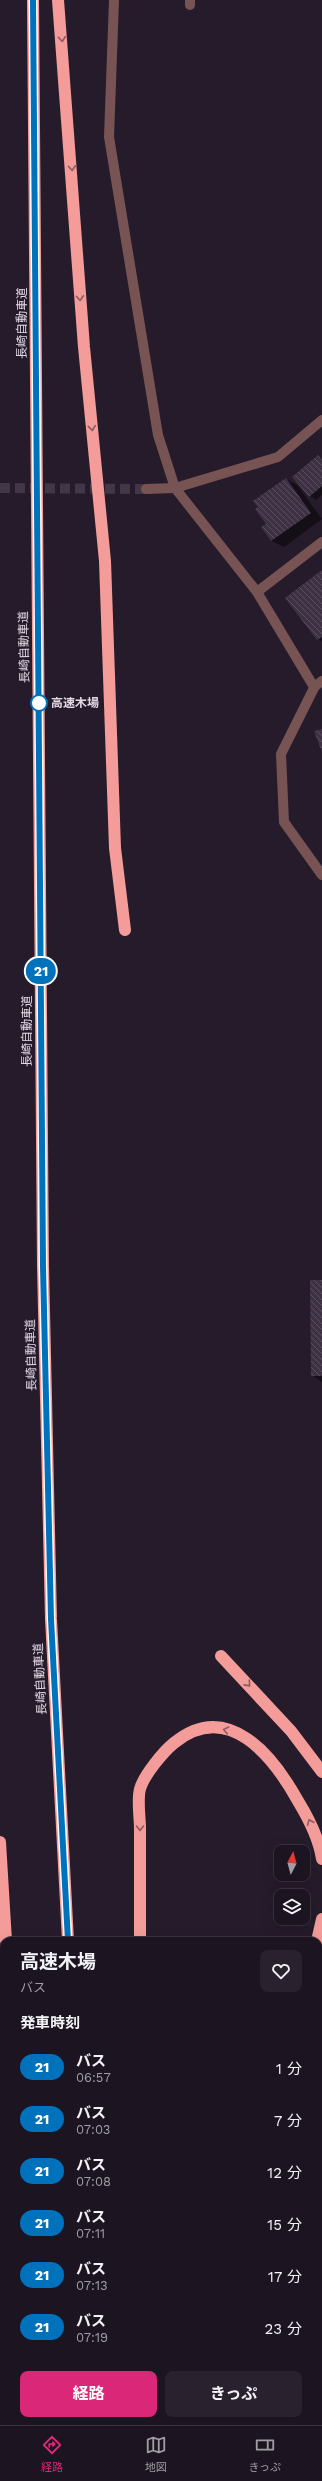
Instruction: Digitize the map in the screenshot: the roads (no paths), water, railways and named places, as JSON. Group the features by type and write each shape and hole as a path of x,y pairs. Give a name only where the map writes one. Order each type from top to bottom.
{"highway":[{"name":"長崎自動車道","path":"33,0 43,1266 51,1619 68,1937"},
{"path":"58,0 84,347 105,561 115,848 125,930"},
{"path":"222,1656 290,1731 322,1772"},
{"path":"140,1937 140,1789 162,1753 181,1737 204,1727 227,1729 246,1737 266,1753 291,1787 310,1821 322,1859"},
{"path":"0,1842 6,1937"},
{"path":"317,1937 322,1919"}],"street":[{"path":"114,0 109,137 158,435 175,488 257,592 318,683 281,754 284,822 322,875"},
{"path":"146,489 175,488 278,457 322,420"},
{"path":"257,592 322,542"}],"tunnel":[{"path":"0,488 146,489"}],"place":[{"name":"高速木場","path":"39,703"}]}
